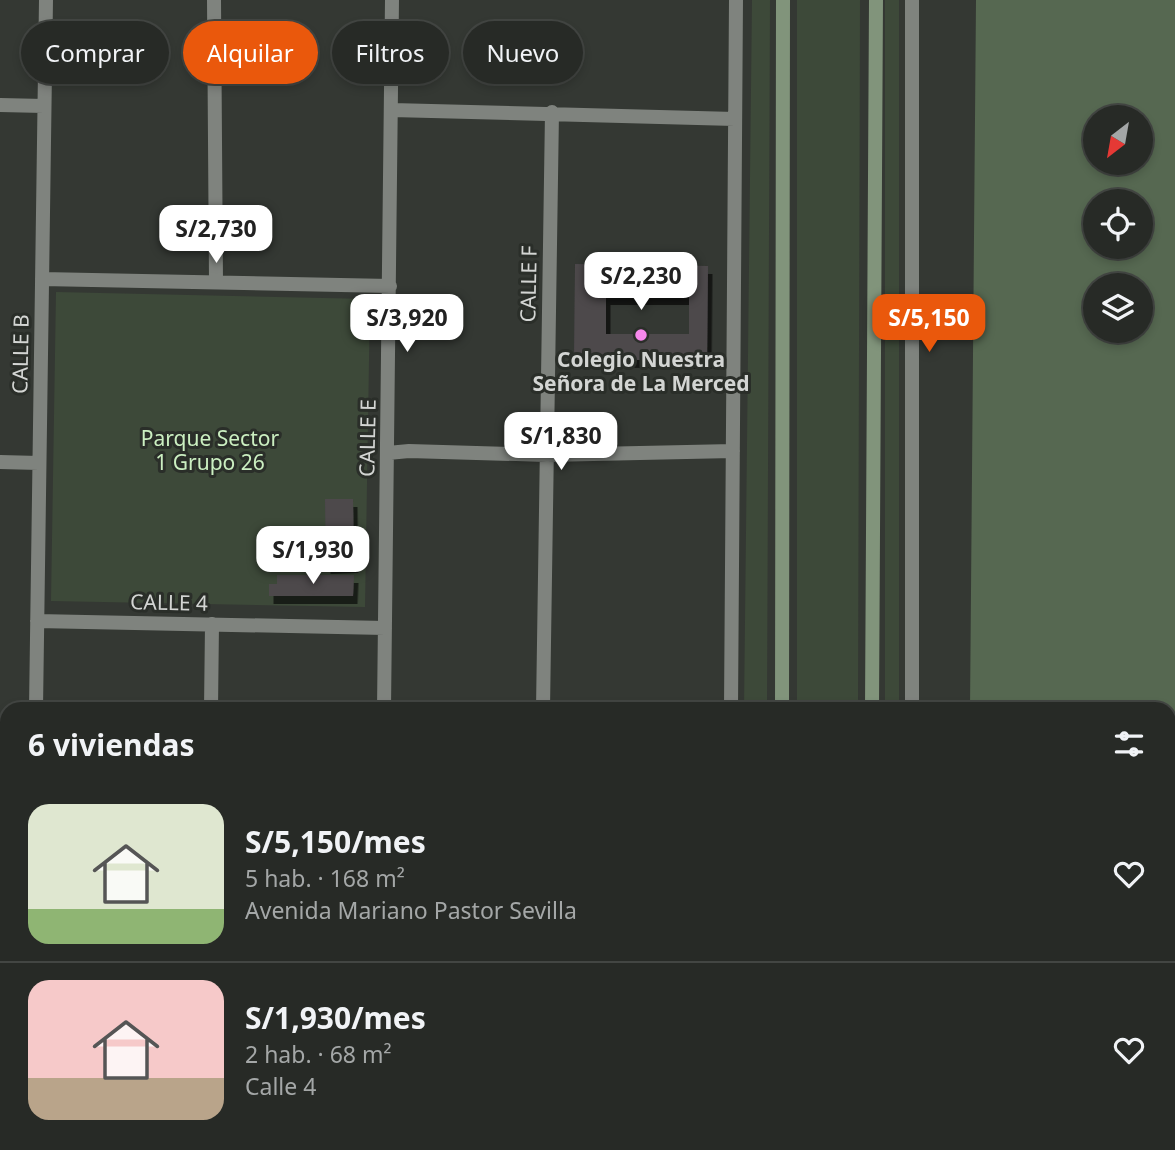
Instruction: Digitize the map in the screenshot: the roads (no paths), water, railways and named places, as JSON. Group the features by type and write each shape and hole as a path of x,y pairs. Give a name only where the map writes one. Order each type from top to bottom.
{"main road":[{"path":"782,702 783,0"},
{"path":"872,702 876,0"}],"street":[{"name":"CALLE B","path":"36,702 46,0"},
{"path":"214,0 216,282"},
{"name":"CALLE E","path":"384,702 392,0"},
{"path":"731,702 736,0"},
{"path":"912,0 912,702"},
{"path":"0,105 44,106"},
{"path":"392,110 552,112 735,119"},
{"name":"CALLE F","path":"543,702 552,112"},
{"path":"42,279 390,286"},
{"path":"388,453 409,451 547,455 733,451"},
{"path":"0,462 39,463"},
{"name":"CALLE 4","path":"37,621 385,628"},
{"path":"211,702 212,624"}],"place":[{"name":"Colegio Nuestra Señora de La Merced","path":"641,335"}],"park label":[{"name":"Parque Sector 1 Grupo 26","path":"210,450"}]}
